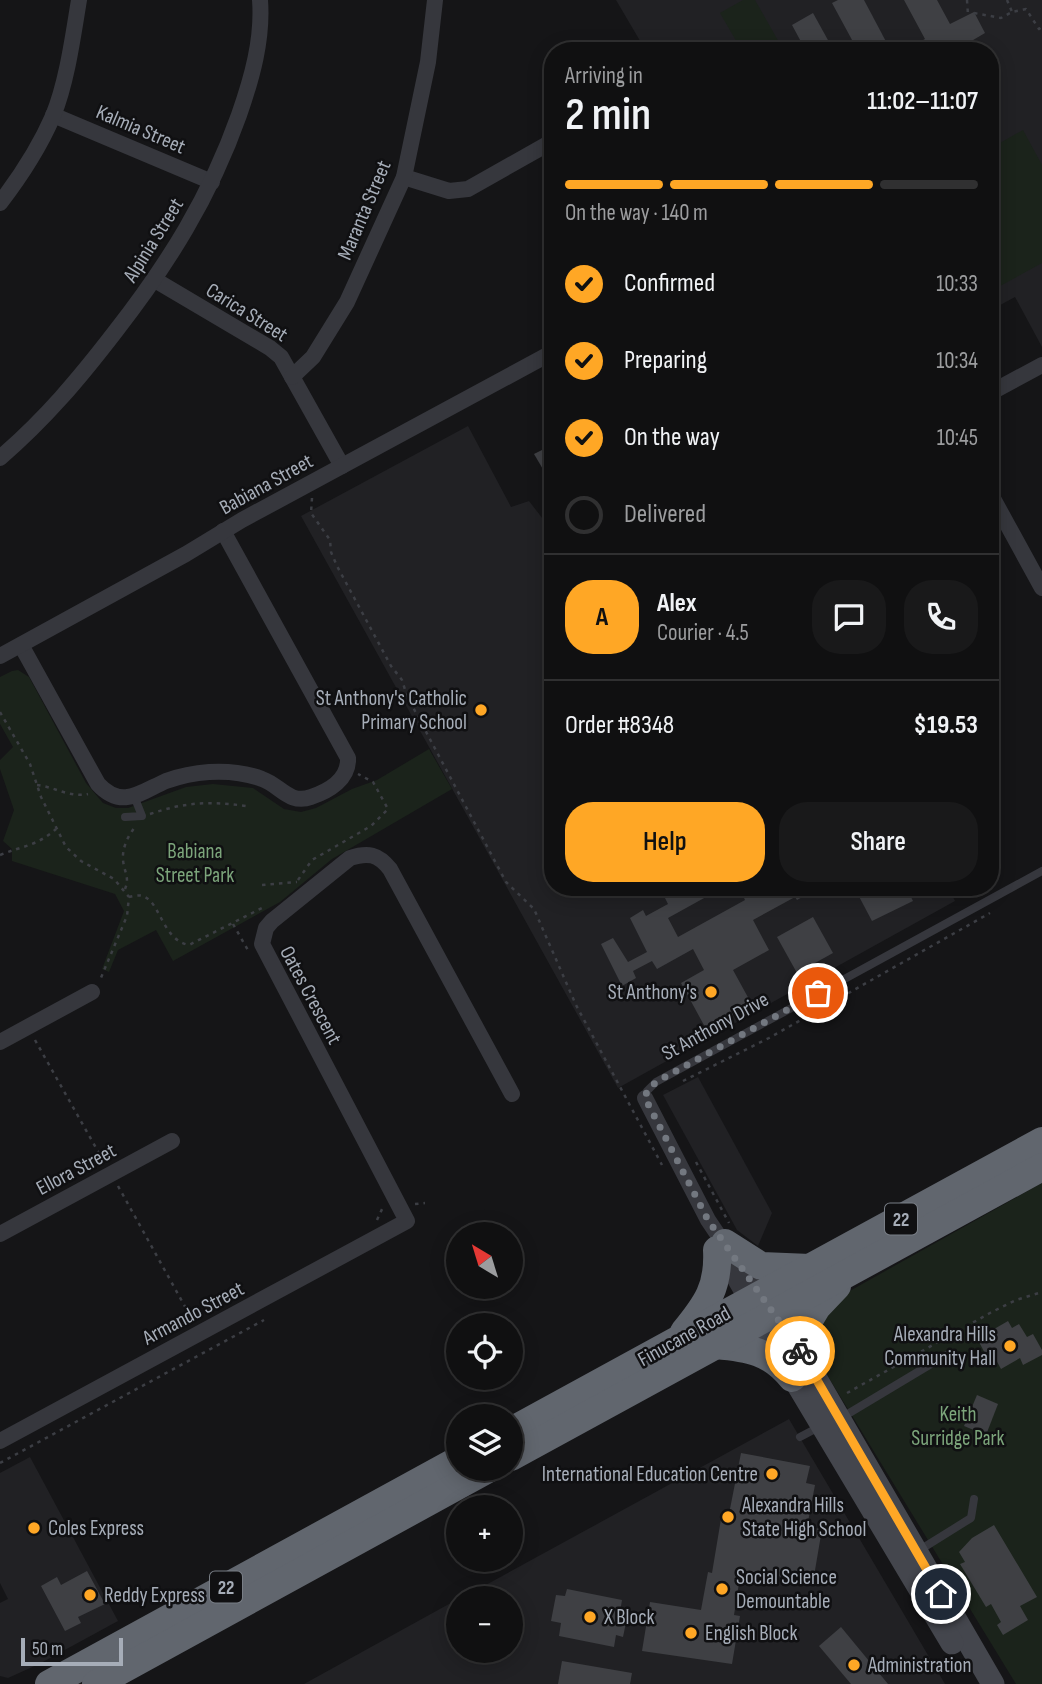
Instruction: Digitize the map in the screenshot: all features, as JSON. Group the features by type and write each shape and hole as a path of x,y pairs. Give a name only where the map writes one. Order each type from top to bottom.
{"highway":[{"name":"Finucane Road","path":"523,1450 716,1345 810,1268 1042,1141"},
{"name":"Finucane Road","path":"523,1424 678,1340 850,1272 1042,1167"},
{"path":"678,1340 708,1302 726,1242 761,1266 810,1268"},
{"path":"716,1345 750,1348 798,1368 808,1322 817,1307 850,1272"},
{"name":"22","path":"49,1684 446,1467"},
{"name":"22","path":"96,1684 466,1481"}],"main road":[{"path":"760,1308 830,1416 910,1557 977,1684"},
{"path":"910,1557 993,1684"}],"street":[{"path":"0,203 26,164 53,115 70,51 79,0"},
{"name":"Alpinia Street","path":"0,458 33,429 73,387 155,281 191,224 212,182 248,88 257,51 260,0"},
{"name":"Maranta Street","path":"292,377 313,356 347,302 404,177 428,62 435,0"},
{"name":"Kalmia Street","path":"53,115 212,182"},
{"path":"404,177 449,191 468,189 544,146"},
{"name":"Carica Street","path":"155,281 281,357 342,466"},
{"name":"Babiana Street","path":"0,656 544,357"},
{"path":"999,388 1042,365"},
{"path":"999,509 1042,588"},
{"path":"21,645 100,786 114,796 134,796 168,780 213,772 240,773 262,778 289,797 300,800 338,782 347,771 348,758 223,531"},
{"name":"Oates Crescent","path":"407,1221 264,953 261,944 272,921 350,858 362,854 374,855 383,861 512,1094"},
{"path":"0,1042 92,992"},
{"name":"St Anthony Drive","path":"645,1098 708,1220 726,1242 760,1308"},
{"name":"Ellora Street","path":"0,1234 172,1141"},
{"name":"Armando Street","path":"0,1441 407,1221"}],"lane":[{"path":"125,817 142,816 134,796"},
{"name":"St Anthony Drive","path":"999,895 1042,871"},
{"name":"St Anthony Drive","path":"645,1098 647,1091 656,1082 996,896"},
{"path":"800,1437 830,1416 946,1355"},
{"path":"910,1557 971,1518 974,1499"}],"path":[{"path":"967,0 968,15"},
{"path":"1007,0 1012,12"},
{"path":"974,13 997,19 1026,9 1039,29 1042,27"},
{"path":"312,492 312,513 330,540 331,552 337,566 391,666 402,680 407,696 506,881 534,909 576,1005 665,1171"},
{"path":"0,712 30,764 40,797 56,829 73,855 104,872 125,890 129,897 130,903 122,928 104,975 92,992"},
{"path":"292,889 312,860 371,826 388,809 370,779 347,771"},
{"path":"37,785 76,796 94,792 100,786"},
{"path":"125,890 128,874 123,862 124,847 142,816 205,802 246,806"},
{"path":"0,855 18,847 33,846 56,829"},
{"path":"262,885 297,881"},
{"path":"129,897 142,895 149,899 163,923 183,944 189,945 268,905"},
{"path":"672,1086 769,1038 990,913"},
{"path":"233,923 253,959"},
{"path":"690,1152 726,1242"},
{"path":"370,1228 379,1217 384,1204"},
{"path":"830,1416 990,1312 1042,1292"},
{"path":"0,1463 264,1320"}],"shaded area":[{"path":"616,0 1042,0 1042,347 1015,297 999,306 999,42 641,42"},
{"name":"St Anthony's Catholic Primary School","path":"468,426 511,507 529,501 544,520 544,896 952,896 955,901 618,1088 301,516"},
{"path":"698,1077 772,1213 758,1246 737,1230 663,1095"},
{"name":"Alexandra Hills State High School","path":"789,1419 945,1684 304,1684 446,1606 446,1663 523,1663 523,1586 484,1586 509,1572 523,1572 523,1565"},
{"name":"Coles Express","path":"30,1457 118,1621 8,1678 0,1676 0,1603 8,1599 0,1583 0,1473"}],"green space":[{"path":"743,0 755,0 779,42 737,42 720,13"},
{"path":"1023,130 1042,165 1042,263 999,287 999,144"},
{"name":"Babiana Street Park","path":"18,670 29,677 86,783 103,803 116,808 128,808 186,787 213,784 253,788 284,809 301,812 316,808 352,789 377,780 429,749 452,789 332,859 280,902 173,961 156,930 118,950 109,972 102,969 124,911 115,894 12,861 12,849 3,841 14,810 0,769 0,760 13,747 0,724 0,677"},
{"name":"Keith Surridge Park","path":"1042,1183 1042,1684 1016,1684 821,1365 817,1344 820,1328 839,1297"}],"building":[{"path":"838,0 864,0 886,42 853,42 832,3"},
{"path":"904,0 937,0 950,24 974,12 985,33 970,42 920,42 925,39"},
{"path":"813,13 829,42 801,42 792,25"},
{"path":"544,449 544,471 534,454"},
{"path":"664,896 708,896 668,918 678,937 745,900 743,896 804,896 797,900 795,897 753,920 769,950 733,970 750,1001 737,1009 739,1012 705,1027 681,983 704,970 693,949 657,969 652,961 633,971 636,978 622,986 601,944 613,938 628,962 647,952 630,918 643,910 646,916 668,904"},
{"path":"859,896 910,896 913,901 872,921"},
{"path":"813,917 833,953 797,973 777,937"},
{"name":"Alexandra Hills Community Hall","path":"1008,1321 1012,1328 1019,1324 1027,1337 1033,1334 1042,1355 1023,1365 1020,1358 1001,1369 995,1358 989,1361 979,1342 991,1335 989,1332"},
{"path":"977,1395 998,1404 986,1435 964,1426"},
{"path":"741,1453 810,1466 806,1483 815,1485 807,1527 822,1529 813,1582 741,1570 734,1615 740,1616 732,1664 642,1651 650,1602 701,1610 708,1572 712,1573 722,1513 729,1514"},
{"path":"994,1525 1037,1597 1020,1606 1028,1620 1003,1635 997,1625 1001,1622 991,1604 986,1607 960,1564 965,1562 959,1552 972,1538"},
{"path":"87,1571 105,1604 78,1617 81,1623 65,1631 41,1586 57,1577 61,1585"},
{"name":"X Block","path":"567,1589 622,1600 620,1612 628,1613 623,1637 616,1635 614,1647 559,1636 561,1623 551,1621 556,1595 565,1596"},
{"name":"Administration","path":"841,1627 888,1684 851,1684 819,1646"},
{"path":"562,1661 632,1673 630,1684 558,1684"}],"way so far":[{"path":"800,1351 708,1220 645,1098 650,1086 656,1082 818,993"}],"place":[{"name":"St Anthony's Catholic Primary School","path":"481,710"},
{"name":"St Anthony's","path":"711,992"},
{"name":"Alexandra Hills Community Hall","path":"1010,1346"},
{"name":"International Education Centre","path":"772,1474"},
{"name":"Alexandra Hills State High School","path":"728,1517"},
{"name":"Coles Express","path":"34,1528"},
{"name":"Social Science Demountable","path":"722,1589"},
{"name":"Reddy Express","path":"90,1595"},
{"name":"X Block","path":"590,1617"},
{"name":"English Block","path":"691,1633"},
{"name":"Administration","path":"854,1665"}],"route":[{"path":"800,1351 941,1594"}]}
